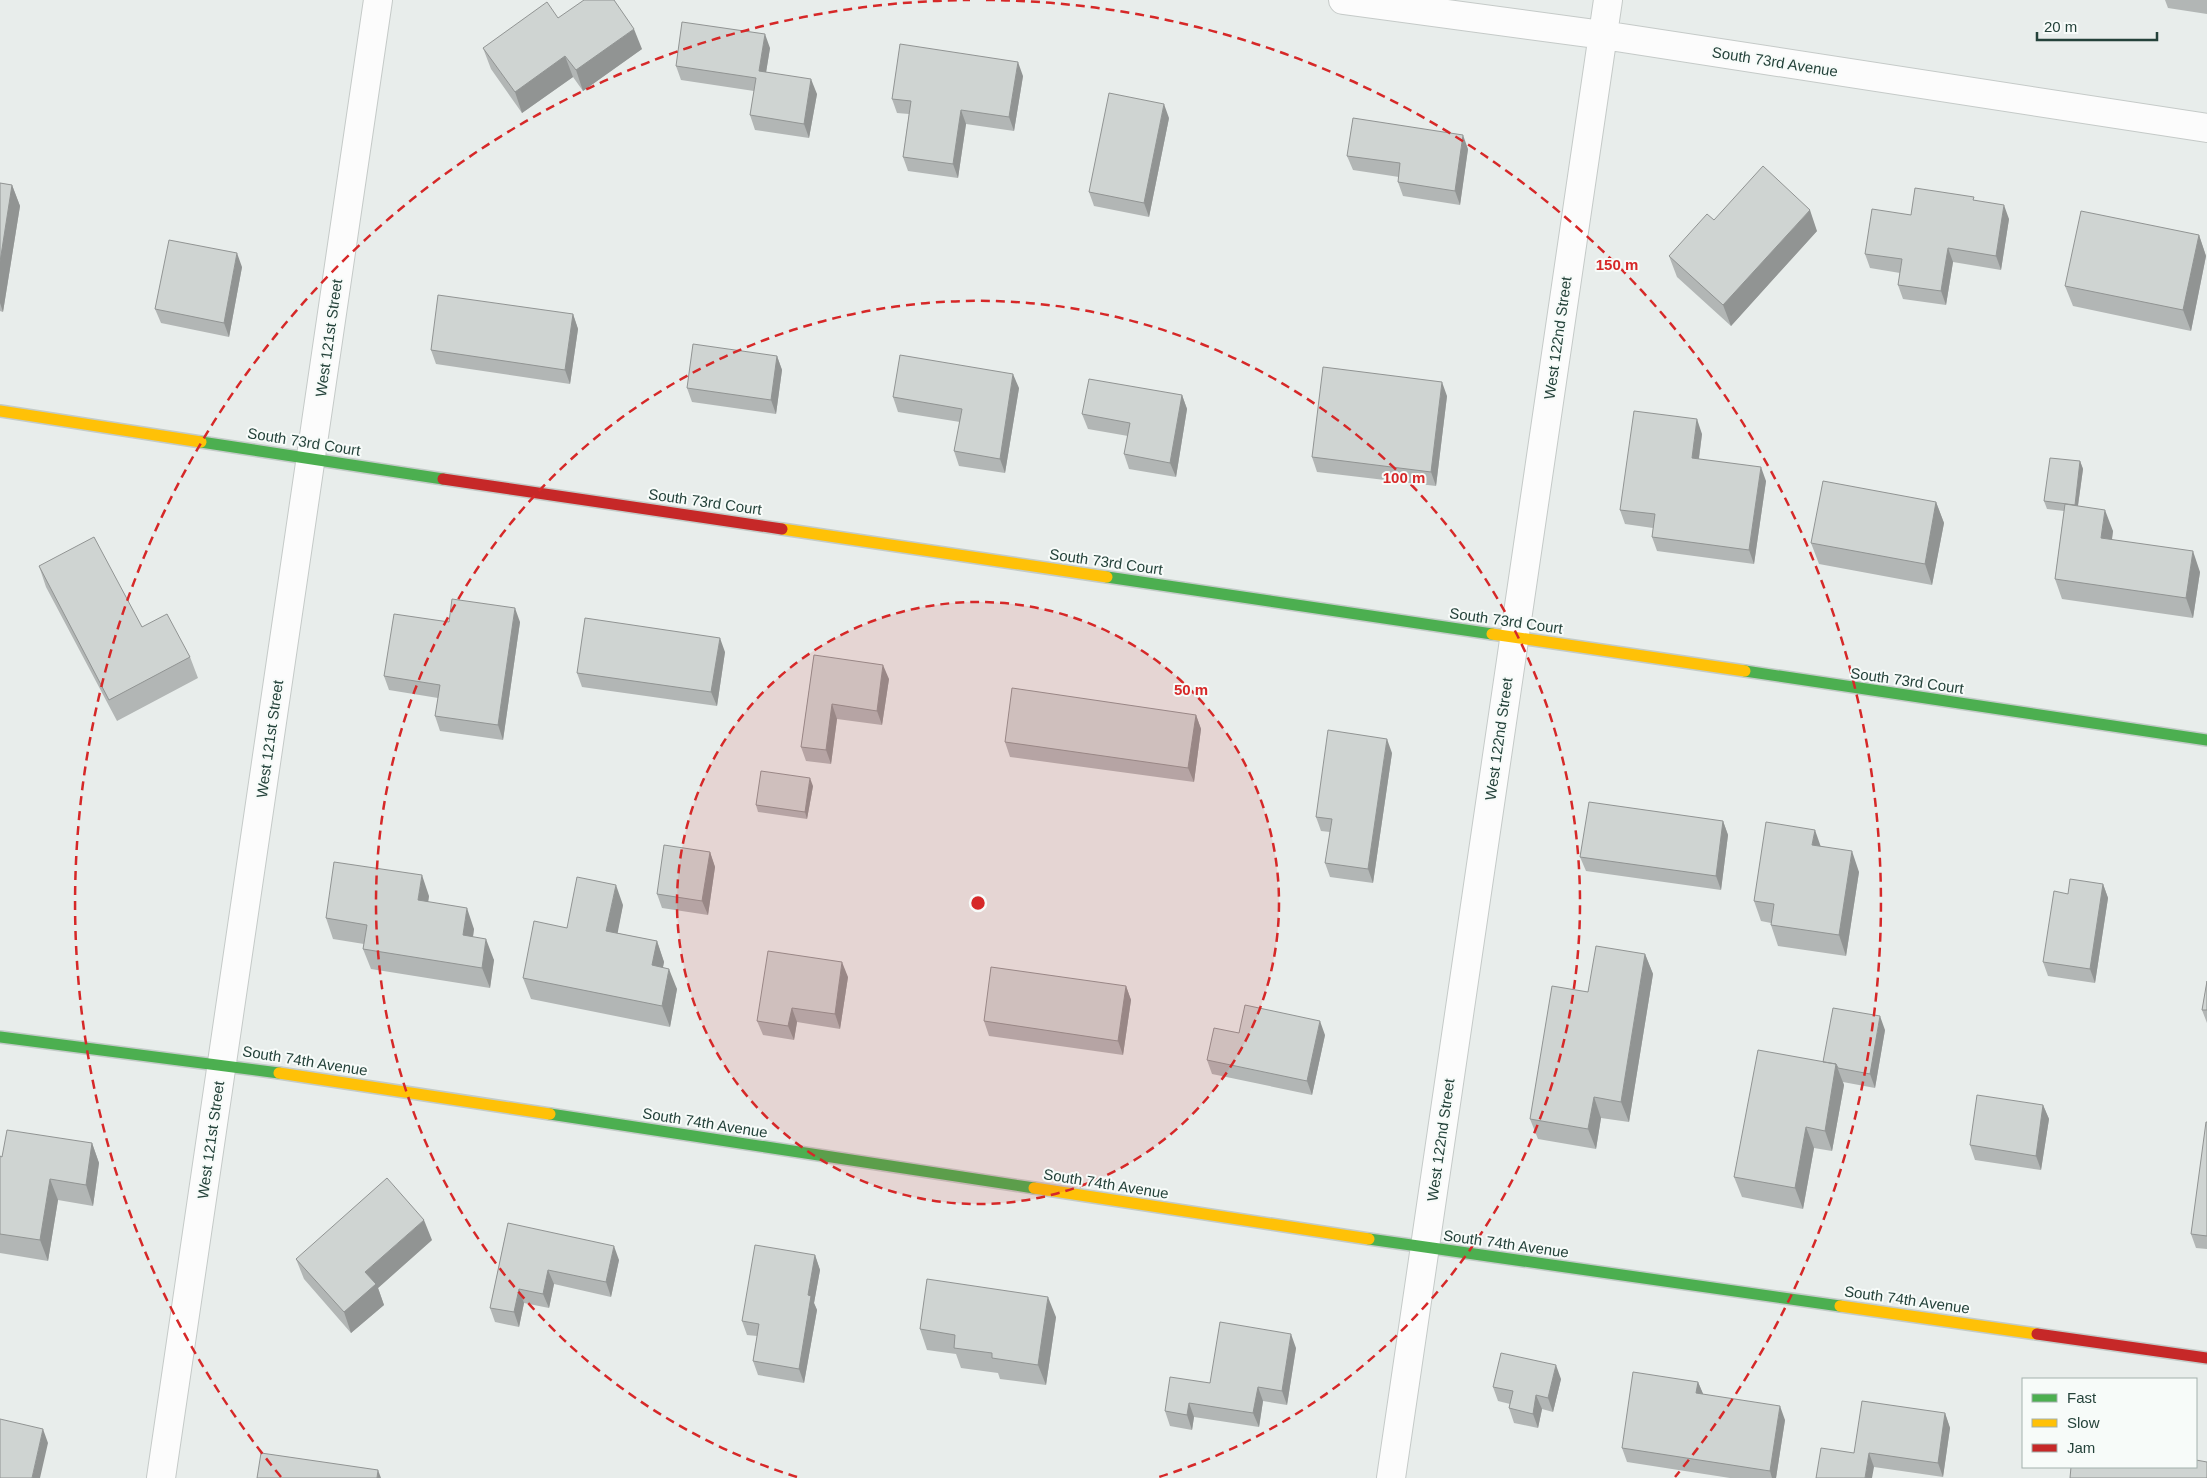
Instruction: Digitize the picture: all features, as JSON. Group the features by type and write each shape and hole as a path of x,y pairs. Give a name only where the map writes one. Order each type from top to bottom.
{"street":[{"name":"West 121st Street","path":"161,1478 378,0"},
{"name":"South 73rd Avenue","path":"1343,0 1603,35 2207,128"},
{"name":"West 122nd Street","path":"1391,1478 1608,0"},
{"name":"South 73rd Court","path":"0,411 311,459 2207,740"},
{"name":"South 74th Avenue","path":"0,1037 222,1064 1425,1248 2207,1358"}],"building":[{"path":"584,0 614,0 634,29 576,70 565,56 515,92 483,48 547,2 558,18"},
{"path":"682,22 765,34 759,71 811,79 804,124 750,115 756,78 676,66"},
{"path":"900,44 1018,62 1009,117 961,110 953,164 903,157 911,101 892,99"},
{"path":"1109,93 1164,104 1144,203 1089,192"},
{"path":"1353,118 1463,135 1455,191 1398,182 1400,163 1347,156"},
{"path":"1763,166 1810,210 1723,305 1669,256 1707,214 1714,220"},
{"path":"0,183 12,185 0,262"},
{"path":"1915,188 1974,197 1973,200 2004,205 1996,256 1948,248 1941,291 1898,285 1902,259 1865,254 1872,209 1911,215"},
{"path":"2081,211 2199,235 2183,310 2065,286"},
{"path":"169,240 237,253 224,323 155,309"},
{"path":"438,295 573,314 565,370 431,350"},
{"path":"693,344 777,356 771,400 687,388"},
{"path":"900,355 1013,374 1000,459 954,451 962,409 893,397"},
{"path":"1323,367 1442,382 1431,472 1312,457"},
{"path":"1089,379 1182,395 1170,463 1124,454 1130,423 1082,414"},
{"path":"1634,411 1697,419 1692,458 1761,467 1749,550 1652,537 1655,514 1620,510"},
{"path":"2050,458 2080,461 2075,505 2044,501"},
{"path":"1823,481 1936,502 1925,564 1811,543"},
{"path":"2065,504 2105,510 2101,538 2193,551 2186,598 2055,579"},
{"path":"94,537 142,627 167,614 190,657 109,700 39,566"},
{"path":"452,599 515,608 498,725 435,716 440,685 384,676 394,614 449,622"},
{"path":"585,618 720,638 711,692 577,673"},
{"path":"814,655 883,665 877,711 832,704 826,750 801,747"},
{"path":"1012,688 1196,715 1188,768 1005,742"},
{"path":"1328,730 1387,739 1368,869 1325,863 1332,819 1316,817"},
{"path":"761,771 810,778 805,812 756,805"},
{"path":"1589,802 1723,821 1716,876 1580,857"},
{"path":"1766,822 1815,830 1812,845 1852,851 1839,935 1771,925 1774,904 1754,901"},
{"path":"664,845 710,852 702,901 657,894"},
{"path":"334,862 422,875 418,900 467,908 463,935 486,939 482,968 363,949 367,925 326,918"},
{"path":"577,877 616,885 606,931 657,941 652,965 669,969 662,1006 523,978 534,921 567,928"},
{"path":"2070,879 2103,884 2090,969 2043,962 2054,891 2068,894"},
{"path":"1596,946 1645,954 1621,1102 1594,1097 1588,1129 1530,1119 1552,986 1588,992"},
{"path":"768,951 842,962 835,1014 792,1008 788,1026 757,1021"},
{"path":"991,967 1126,986 1118,1041 984,1021"},
{"path":"2207,981 2207,1010 2202,1010"},
{"path":"1245,1005 1320,1021 1307,1081 1207,1060 1214,1028 1239,1033"},
{"path":"1833,1008 1880,1016 1870,1074 1838,1068 1836,1064 1823,1062"},
{"path":"1758,1050 1836,1064 1825,1131 1806,1127 1795,1188 1734,1177"},
{"path":"1977,1095 2043,1105 2036,1156 1970,1145"},
{"path":"2207,1122 2207,1236 2191,1234"},
{"path":"7,1130 92,1143 86,1185 50,1179 40,1240 0,1234 0,1156 2,1157"},
{"path":"387,1178 424,1220 365,1272 376,1284 344,1312 296,1259"},
{"path":"508,1223 614,1246 606,1282 548,1270 543,1294 519,1289 514,1312 490,1308"},
{"path":"755,1245 815,1255 808,1295 811,1296 799,1369 753,1361 759,1324 742,1321"},
{"path":"927,1279 1048,1297 1038,1365 992,1358 992,1353 954,1348 955,1335 920,1329"},
{"path":"1220,1322 1291,1334 1282,1391 1258,1387 1253,1413 1189,1403 1187,1415 1165,1411 1170,1377 1210,1383"},
{"path":"1501,1353 1556,1365 1548,1398 1536,1395 1533,1414 1509,1408 1513,1391 1493,1387"},
{"path":"1633,1372 1698,1382 1696,1393 1780,1406 1770,1471 1622,1448"},
{"path":"1862,1401 1945,1413 1938,1463 1869,1453 1865,1478 1816,1478 1821,1448 1854,1453"},
{"path":"0,1419 43,1429 32,1478 0,1478"},
{"path":"261,1453 378,1470 377,1478 257,1478"},
{"path":"2197,1460 2207,1462 2207,1478 2070,1478 2071,1468 2197,1468"}],"traffic: fast":[{"path":"201,442 443,479"},
{"path":"1107,577 1492,634"},
{"path":"1745,671 2207,740"},
{"path":"0,1037 279,1073"},
{"path":"550,1114 1034,1188"},
{"path":"1369,1239 1840,1306"}],"traffic: slow":[{"path":"0,411 201,442"},
{"path":"782,529 1107,577"},
{"path":"1492,634 1745,671"},
{"path":"279,1073 550,1114"},
{"path":"1034,1188 1369,1239"},
{"path":"1840,1306 2037,1334"}],"traffic: jam":[{"path":"443,479 782,529"},
{"path":"2037,1334 2207,1358"}]}
